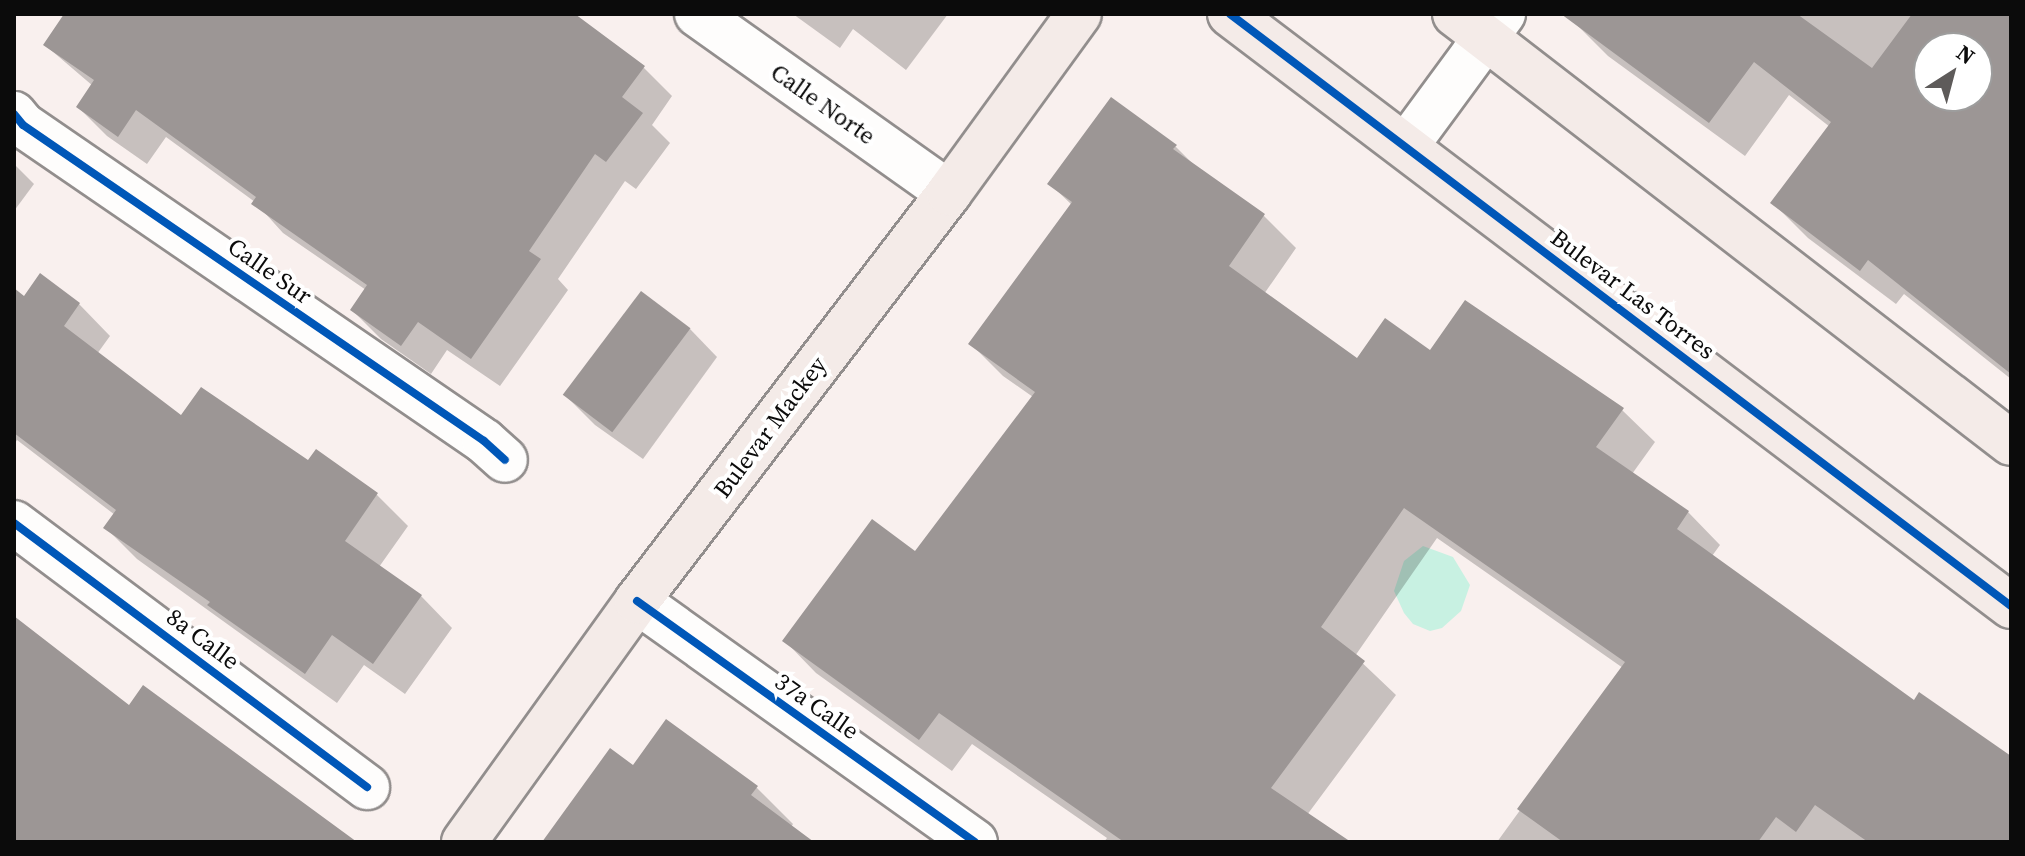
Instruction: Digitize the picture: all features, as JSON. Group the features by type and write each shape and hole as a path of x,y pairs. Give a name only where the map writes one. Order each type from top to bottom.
{"street":[{"name":"Calle Norte","path":"697,14 949,193"},
{"name":"Bulevar Mackey","path":"464,842 637,601 949,193 1079,14"},
{"name":"Bulevar Las Torres","path":"1230,14 2011,606"},
{"path":"1406,146 1481,22 2011,443"},
{"name":"Calle Sur","path":"14,114 23,125 484,441 505,460"},
{"name":"8a Calle","path":"14,523 367,787"},
{"name":"37a Calle","path":"637,601 975,842"}],"shaded area":[{"path":"1423,546 1453,557 1470,585 1461,611 1442,628 1430,631 1413,624 1394,591 1404,561"}],"building":[{"path":"64,14 575,14 645,66 622,97 643,113 606,162 595,154 529,251 541,259 471,359 418,322 401,346 350,310 367,285 251,204 256,197 136,110 118,137 76,107 94,80 43,45"},
{"path":"1561,14 1797,14 1872,68 1912,14 2011,14 2011,374 1868,260 1860,271 1770,203 1831,122 1754,62 1709,123"},
{"path":"1111,97 1177,145 1173,149 1265,214 1229,266 1357,358 1385,318 1430,350 1465,300 1624,408 1596,447 1689,511 1677,529 1914,700 1919,692 2011,756 2011,842 1868,842 1815,805 1796,832 1776,817 1758,842 1563,842 1517,809 1625,662 1404,508 1321,627 1365,661 1271,788 1351,842 1124,842 939,713 919,740 782,641 872,519 915,551 1035,392 968,344 1072,202 1047,184"},
{"path":"40,273 80,303 64,326 181,415 201,387 308,460 316,449 378,493 345,541 422,595 373,664 332,635 305,674 207,605 210,602 103,528 116,510 14,433 14,288 24,296"},
{"path":"641,291 691,328 612,432 563,395"},
{"path":"14,616 129,705 143,685 357,842 14,842"},
{"path":"666,719 758,786 751,795 814,842 542,842 610,748 633,765"}],"cycle path":[{"path":"1230,14 2011,606"},
{"path":"14,114 23,125 484,441 505,460"},
{"path":"14,523 367,787"},
{"path":"637,601 975,842"}]}
